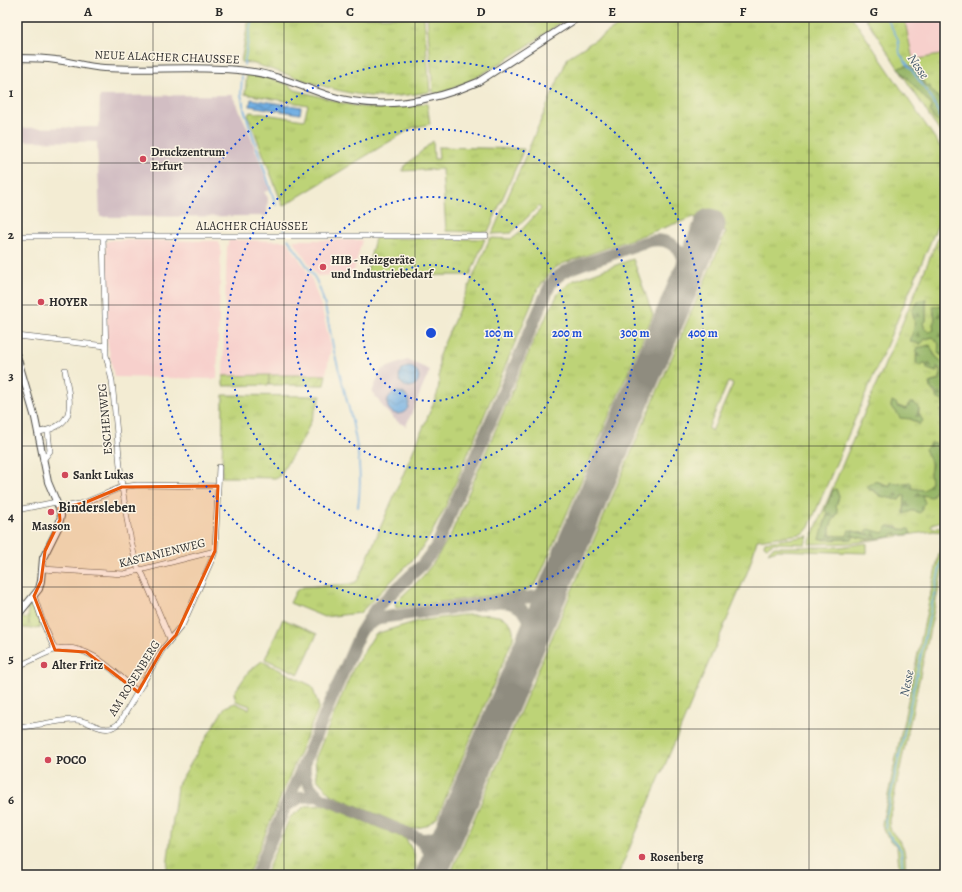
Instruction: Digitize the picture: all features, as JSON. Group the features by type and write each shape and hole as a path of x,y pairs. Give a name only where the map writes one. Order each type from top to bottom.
{"street":[{"name":"NEUE ALACHER CHAUSSEE","path":"17,58 56,60 104,68 219,68 244,70 268,75 328,95 355,101 393,103 431,98 462,89 478,82 579,17"},
{"name":"ALACHER CHAUSSEE","path":"17,236 486,236"},
{"name":"ESCHENWEG","path":"103,236 106,346 112,381 122,487 128,531 139,570 143,575 170,639"},
{"path":"17,336 106,346"},
{"path":"17,356 39,432 48,482 58,505 60,520 45,551 41,581 34,596 17,616"},
{"path":"39,432 48,431 63,422 69,413 65,370"},
{"path":"43,460 50,451 48,431"},
{"path":"215,551 219,467"},
{"path":"17,510 58,505 84,504 122,487 137,485 218,486"},
{"name":"KASTANIENWEG","path":"42,569 116,574 139,570 215,551"},
{"name":"AM ROSENBERG","path":"17,728 76,720 106,729 113,728 120,722 170,639 176,636 183,624 215,551"},
{"path":"34,596 43,623 55,650"},
{"path":"17,597 25,606"},
{"path":"17,666 55,650 86,652 138,692"}],"highlighted area":[{"path":"218,486 215,551 176,635 162,650 138,692 86,652 55,650 34,596 41,581 45,551 60,520 59,508 84,503 122,487"}],"shaded area":[{"path":"904,17 945,17 945,54 913,61"},
{"path":"232,95 248,129 270,190 264,192 268,198 267,216 100,217 97,142 20,141 19,128 99,127 100,96"},
{"path":"112,240 218,241 221,247 217,379 114,377 107,340 106,242"},
{"path":"229,240 287,241 311,277 322,310 331,347 326,375 223,376 227,248"},
{"path":"293,240 362,240 353,274 317,276"},
{"path":"407,360 430,370 406,426 398,422 386,411 372,392 381,370"}],"green space":[{"path":"249,17 424,17 430,92 387,97 348,93 251,63 241,62"},
{"path":"427,17 564,17 563,21 503,62 471,80 437,94 433,92"},
{"path":"632,17 852,17 945,153 945,208 809,527 801,534 757,540 749,568 618,875 450,875 726,231 694,217 562,264 552,270 538,289 445,508 429,538 417,555 360,613 324,617 290,603 296,591 303,587 350,584 356,582 359,578 437,395 439,383 439,355 490,238 511,239 515,237 541,209 539,206 511,233 492,234 568,57","holes":["728,382 733,384 712,431 708,429"]},
{"path":"865,17 904,17 913,60 945,54 945,101 940,100 936,94 923,82 921,79 921,73 909,65 902,73 912,81 932,106 934,119 945,130 945,140"},
{"path":"909,65 912,69 921,73 921,79 925,85 930,86 931,90 940,100 945,101 945,130 934,119 930,111 932,106 898,68"},
{"path":"247,74 272,79 285,83 295,90 361,107 392,108 427,103 430,124 412,128 283,206 248,115 250,112 304,120 308,105 245,94"},
{"path":"433,141 434,159 439,159 438,147 524,149 488,232 446,231 442,169 402,171 405,166"},
{"path":"945,222 945,241 941,246 937,247 945,258 945,306 938,307 933,312 935,319 933,324 934,330 929,332 925,329 923,323 926,321 926,299 920,300 912,310 915,323 914,332 925,339 933,337 939,344 943,355 945,353 945,360 942,362 938,360 932,350 916,354 917,363 926,364 928,369 936,372 937,367 941,371 940,380 931,382 931,389 945,405 945,411 941,410 941,422 945,421 945,459 938,455 937,448 931,459 931,483 924,491 911,488 904,483 888,485 879,482 869,490 873,490 880,496 899,500 903,495 905,495 904,513 922,506 922,494 932,497 936,490 937,476 939,475 942,478 945,475 945,520 932,524 931,527 939,528 945,525 945,532 934,531 852,543 809,544","holes":["896,405 906,409 908,406 919,408 919,424 895,410","836,489 839,497 836,506 838,512 830,527 831,536 847,536 849,530 870,535 866,531 883,533 889,526 897,527 903,530 904,535 892,534 891,537 867,539 854,536 852,539 824,540 824,524 828,513 825,511 833,490"]},
{"path":"375,238 485,239 470,275 366,276"},
{"path":"633,259 653,315 535,585 525,591 396,608 395,603 423,576 434,562 450,536 534,340 559,292 572,281"},
{"path":"926,299 926,321 923,323 925,329 929,332 934,330 933,324 935,319 933,307 945,306 945,353 942,356 938,353 939,344 933,337 925,339 921,344 911,342 910,338 914,324 912,310 920,300"},
{"path":"930,345 934,355 942,362 945,360 945,409 943,401 936,398 936,393 930,388 929,383 940,380 940,369 937,367 937,372 927,369 926,364 921,366 916,363 917,348"},
{"path":"269,375 269,385 223,386 223,376"},
{"path":"269,375 326,375 324,385 269,385"},
{"path":"223,395 321,396 305,435 278,478 222,477"},
{"path":"892,401 896,403 898,407 906,409 909,403 914,403 919,408 918,412 923,421 919,424 911,419 900,418 895,410 891,408"},
{"path":"931,443 936,444 938,454 945,459 945,475 942,478 939,475 937,476 938,484 936,485 936,490 931,497 922,495 925,503 922,506 922,511 919,513 914,510 904,514 905,495 903,495 899,500 881,496 873,490 866,488 874,481 890,486 891,482 898,484 910,482 912,484 911,488 924,490 931,483 930,473 932,464 925,449"},
{"path":"836,489 839,497 836,506 838,512 830,527 831,536 847,536 849,530 870,535 866,531 869,529 883,533 888,526 909,529 911,534 892,534 891,537 867,539 854,536 852,539 820,539 828,513 825,511 833,490"},
{"path":"943,535 945,535 945,559 889,820 890,828 901,843 904,850 905,875 900,875 897,847 884,832 882,824"},
{"path":"808,536 805,544 774,543 767,547 764,545 765,542"},
{"path":"867,543 867,553 777,550 768,553 775,547 839,547"},
{"path":"34,604 41,627 32,629 17,627 17,623 21,617 25,619 28,616 29,625 28,609 26,610"},
{"path":"462,615 488,615 504,618 510,623 513,629 513,639 437,818 426,826 411,829 330,794 317,779 315,759 353,669 375,634 418,621"},
{"path":"283,619 317,634 299,674 265,659"},
{"path":"262,661 312,686 319,707 248,875 166,875 177,786 225,707 235,703 249,709 250,706 236,701 234,693 249,671"},
{"path":"326,805 406,839 414,853 416,867 412,875 265,875 290,817 306,806"}],"water":[{"path":"251,99 301,107 300,114 250,106"},
{"path":"405,367 413,367 419,373 419,381 413,387 405,387 399,381 399,373"},
{"path":"398,392 402,393 408,399 408,407 402,413 398,414 394,413 388,407 387,403 388,399 394,393"}],"waterway":[{"path":"244,65 252,17"},
{"name":"Nesse","path":"886,17 898,39 900,54 931,97 941,119 945,121"},
{"path":"242,75 241,94 244,109 276,205"},
{"path":"282,223 285,232"},
{"path":"288,239 316,280 325,306 334,351 354,428 360,487 358,507"},
{"name":"Nesse","path":"903,875 901,850 887,832 885,821 945,544"}],"taxiway":[{"path":"256,875 360,633 375,609 422,565 436,547 550,285 555,279 576,266 639,244 660,240 675,246 680,252 685,268 684,285"},
{"path":"366,626 380,618 538,596 552,588 563,565"},
{"path":"504,602 519,607 528,618 531,631 529,646"},
{"path":"305,763 306,778 313,790 321,797"},
{"path":"286,806 301,797 317,796 422,839 438,836 450,826 456,817"},
{"path":"415,837 424,844 430,853 432,864 430,875"}],"runway":[{"path":"431,875 710,224"}],"place":[{"name":"Druckzentrum Erfurt","path":"143,159"},
{"name":"HIB - Heizgeräte und Industriebedarf","path":"323,267"},
{"name":"HOYER","path":"41,302"},
{"name":"Sankt Lukas","path":"65,475"},
{"name":"Masson","path":"51,512"},
{"name":"Alter Fritz","path":"44,665"},
{"name":"POCO","path":"48,760"},
{"name":"Rosenberg","path":"642,857"}],"district":[{"name":"Bindersleben","path":"97,507"}]}
